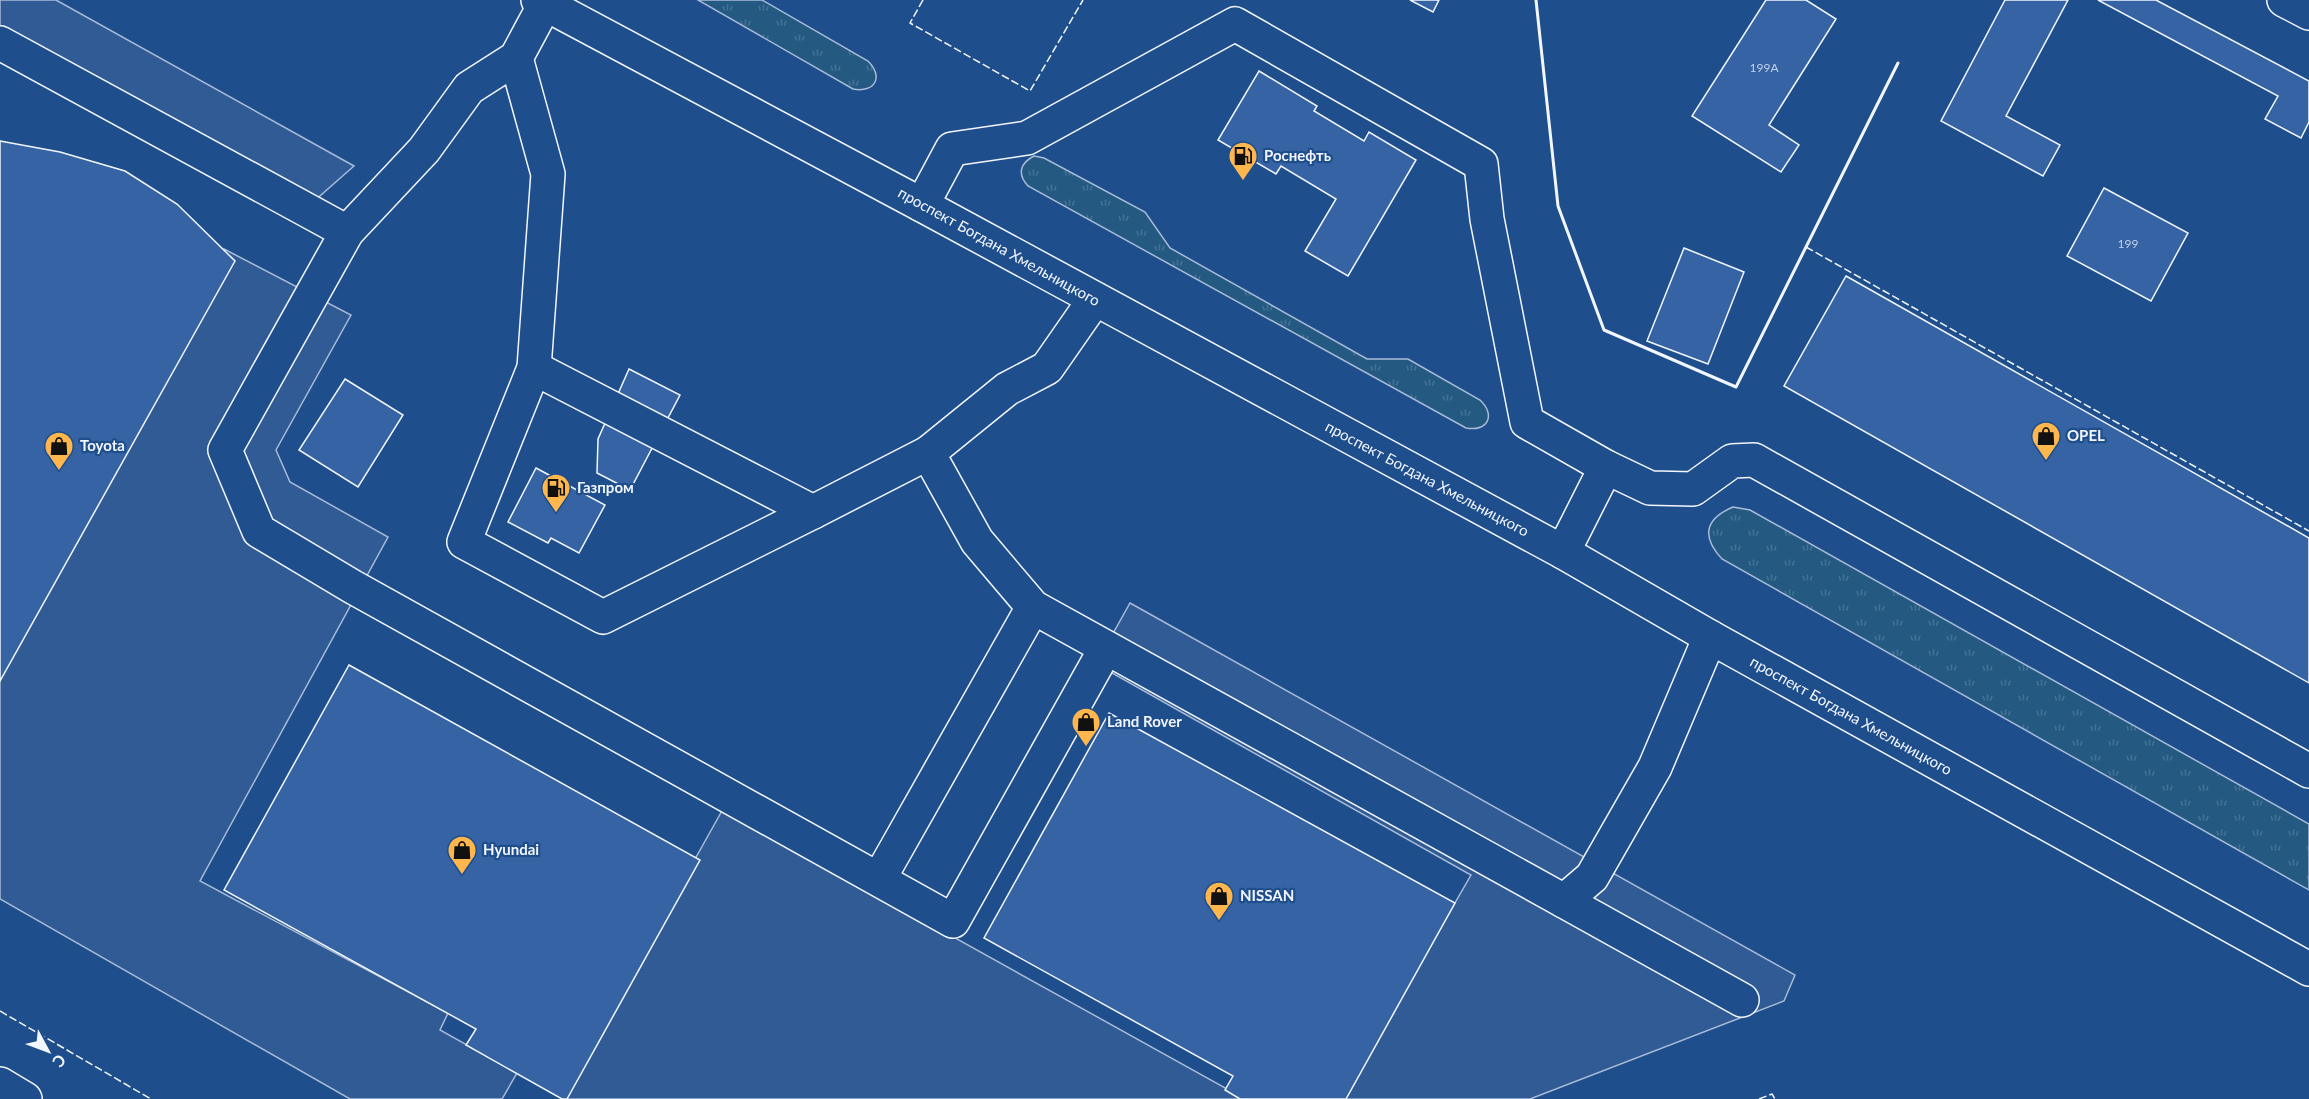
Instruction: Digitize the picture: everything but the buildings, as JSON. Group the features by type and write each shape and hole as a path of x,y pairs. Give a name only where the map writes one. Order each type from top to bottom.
{"main road":[{"path":"2284,0 2309,13"},
{"path":"541,2 516,58 469,88 424,150 346,232 225,450 259,531 353,587 953,921 1106,648"},
{"name":"проспект Богдана Хмельницкого","path":"541,2 1563,552 1710,637 2309,969"},
{"path":"922,205 952,148 1028,138 1235,24 1481,164 1487,219 1527,422 1606,467 1650,488 1693,489 1731,461 1754,460 2309,771"},
{"path":"0,43 346,232"},
{"path":"516,58 548,174 534,368 464,542 603,617 928,453 1007,389 1047,368 1095,299"},
{"path":"534,368 813,512"},
{"path":"928,453 977,541 1033,607 1742,1000"},
{"path":"1563,552 1606,467"},
{"path":"879,879 1033,607"},
{"path":"1564,901 1592,877 1655,767 1710,637"},
{"path":"0,1084 25,1099"}],"green space":[{"path":"698,0 762,0 868,61 876,73 875,82 867,89 853,89"},
{"path":"1034,156 1044,158 1145,212 1170,248 1367,359 1408,359 1480,400 1488,411 1487,421 1484,425 1474,429 1466,428 1028,186 1021,173 1023,165"},
{"path":"1733,507 1750,510 2309,824 2309,890 1722,559 1711,543 1709,529 1717,517"}],"shaded area":[{"path":"0,0 56,0 354,166 313,202 0,30"},
{"path":"224,249 351,315 276,450 290,482 388,537 200,881 448,1013 440,1030 517,1073 502,1099 350,1099 0,899 0,649"},
{"path":"1130,603 1795,975 1784,1001 1530,1099 1342,1099 1471,875 1096,664"},
{"path":"723,809 1245,1099 561,1099"}],"fence":[{"path":"923,0 910,23 1030,91 1083,0"},
{"path":"1806,247 2309,531"},
{"path":"0,1011 151,1099"},
{"path":"1759,1099 1772,1094 1775,1099"}],"wall":[{"path":"1536,0 1558,206 1604,330 1736,387 1898,63"}],"place":[{"name":"Роснефть","path":"1243,182"},
{"name":"OPEL","path":"2046,462"},
{"name":"Toyota","path":"59,472"},
{"name":"Газпром","path":"556,514"},
{"name":"Land Rover","path":"1086,748"},
{"name":"Hyundai","path":"462,876"},
{"name":"NISSAN","path":"1219,922"}]}
